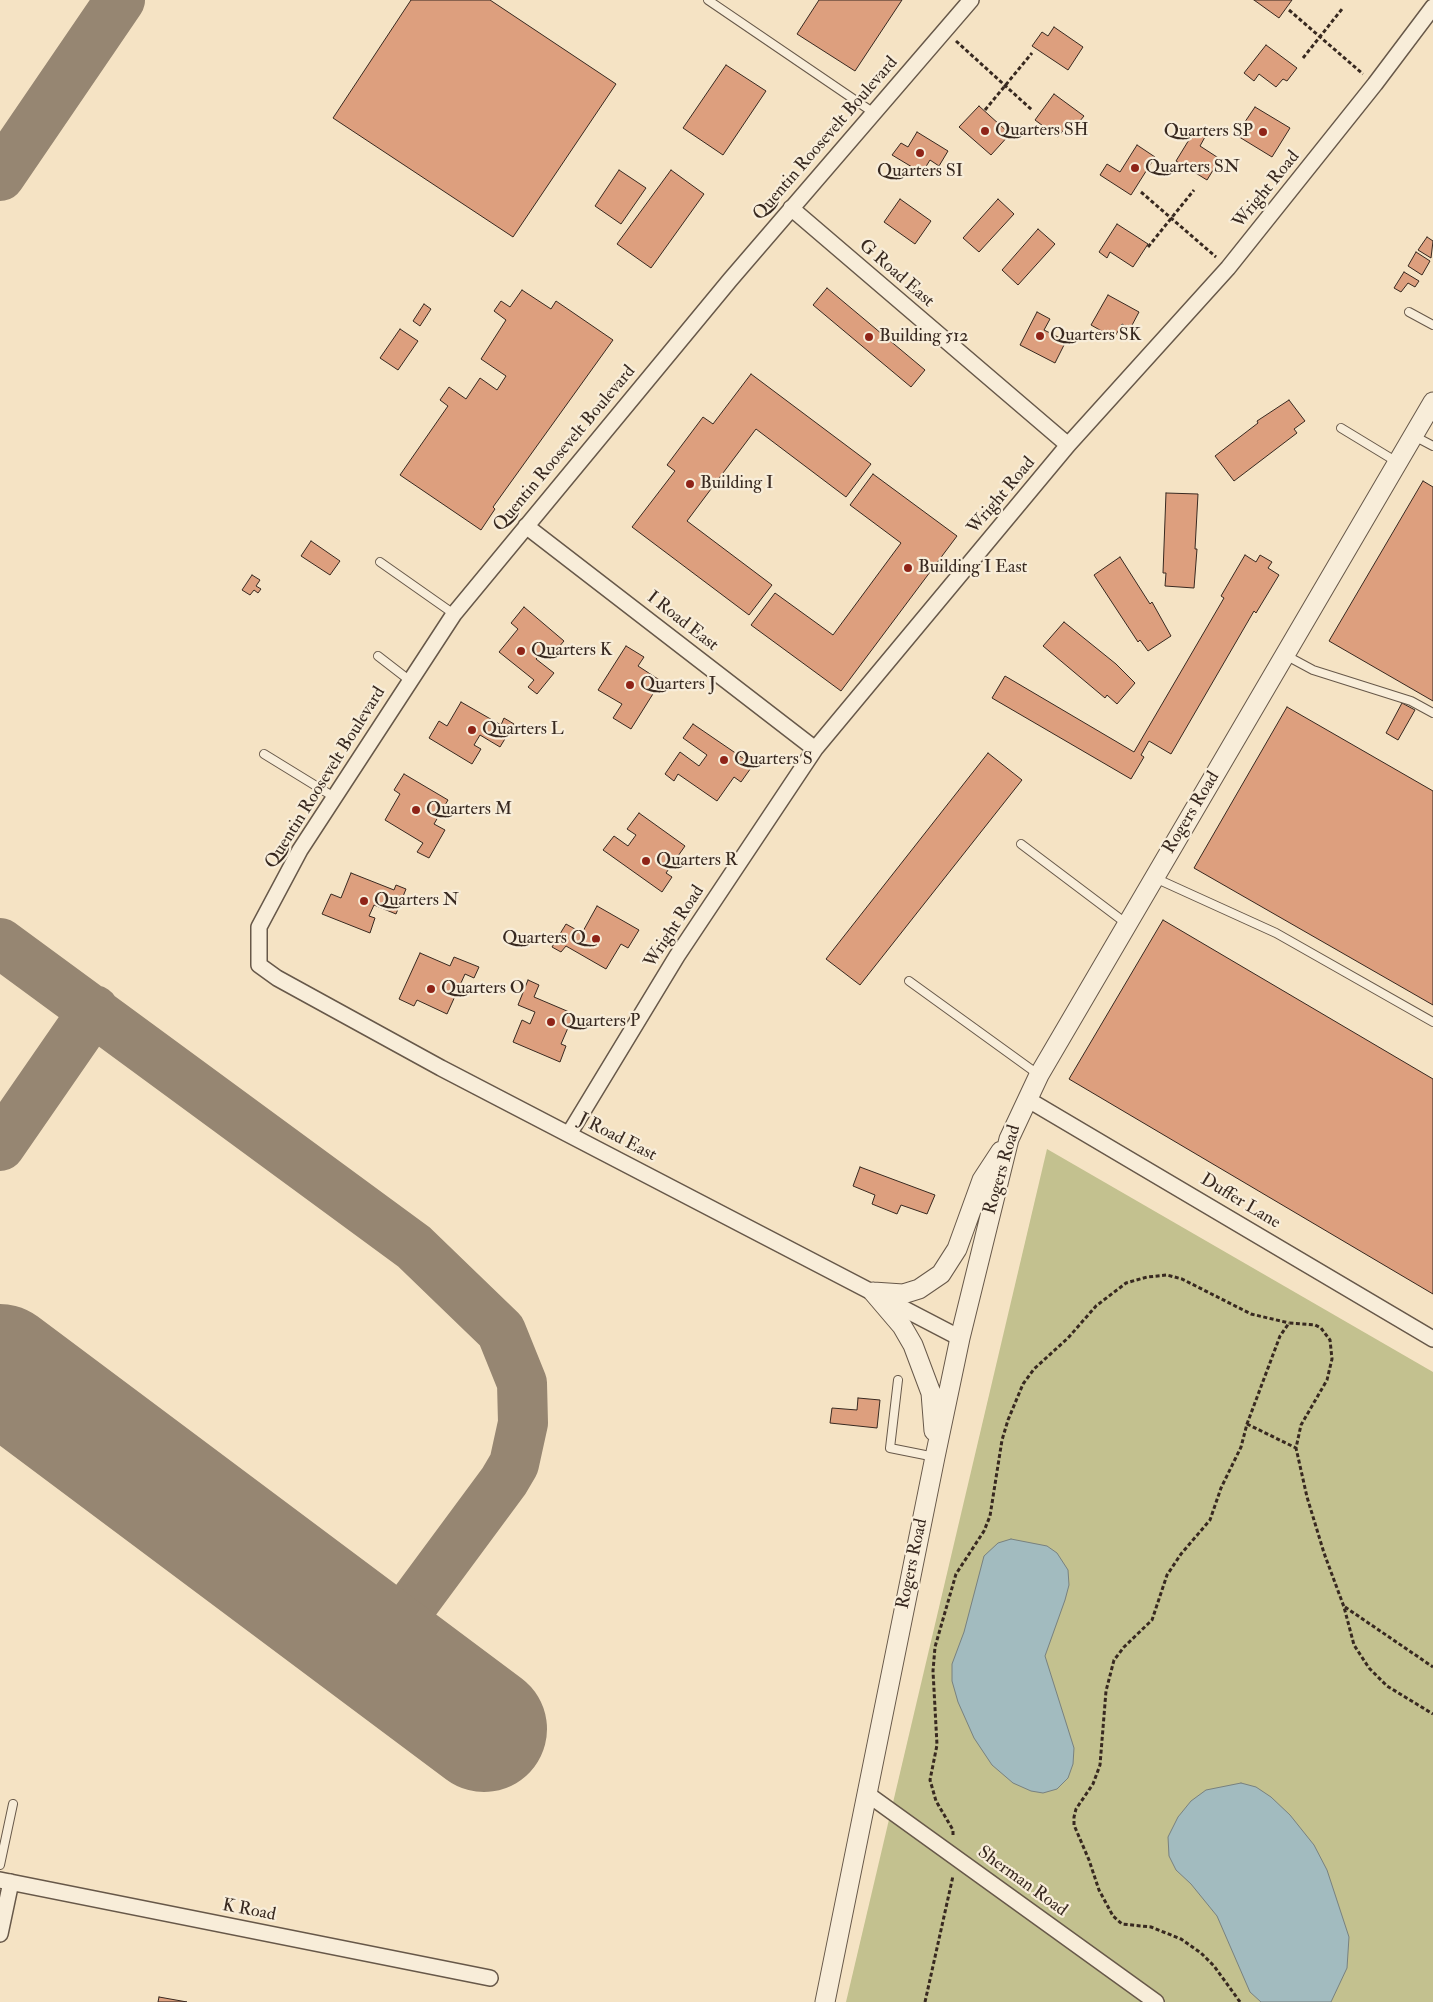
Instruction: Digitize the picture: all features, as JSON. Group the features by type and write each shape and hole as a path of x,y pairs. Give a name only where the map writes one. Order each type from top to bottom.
{"street":[{"name":"Quentin Roosevelt Boulevard","path":"259,965 259,927 300,850 409,680 454,614 791,208 971,0"},
{"name":"Wright Road","path":"569,1134 677,956 815,749 1068,445 1228,268 1375,84 1433,7"},
{"name":"G Road East","path":"791,208 1068,445"},
{"name":"Rogers Road","path":"825,2002 960,1338 1008,1139 1039,1075 1154,877 1287,656 1433,402"},
{"name":"I Road East","path":"526,526 815,749"},
{"name":"J Road East","path":"259,965 295,988 569,1134 960,1338"},
{"name":"Duffer Lane","path":"1027,1099 1433,1339"},
{"path":"873,1292 903,1294 919,1289 941,1274 957,1249 982,1180 1008,1139"},
{"path":"873,1292 902,1326 913,1345 931,1393 935,1457"},
{"name":"Sherman Road","path":"866,1793 1156,2002"},
{"path":"0,1934 5,1881"},
{"name":"K Road","path":"5,1881 490,1978"}],"lane":[{"path":"708,0 874,113"},
{"path":"1410,312 1433,325"},
{"path":"1341,428 1398,462"},
{"path":"1414,436 1433,446"},
{"path":"380,562 454,614"},
{"path":"378,656 409,680"},
{"path":"1287,656 1313,670 1411,701 1433,714"},
{"path":"264,754 334,797"},
{"path":"1021,844 1128,924"},
{"path":"1154,877 1276,933 1433,1022"},
{"path":"909,981 1039,1075"},
{"path":"898,1380 890,1448 935,1457"},
{"path":"0,1865 13,1804"}],"path":[{"path":"1303,58 1342,8"},
{"path":"1289,10 1375,84"},
{"path":"945,31 1032,110"},
{"path":"985,110 1032,53"},
{"path":"1148,247 1194,190"},
{"path":"1141,192 1228,268"},
{"path":"953,1830 936,1801 930,1780 938,1745 934,1695 935,1647 956,1574 984,1531 990,1516 1002,1440 1008,1420 1023,1384 1034,1369 1068,1338 1103,1300 1126,1283 1147,1277 1167,1275 1182,1279 1251,1314 1289,1323 1307,1323 1321,1328 1330,1340 1332,1359 1327,1380 1301,1425 1296,1448 1321,1544 1344,1607 1354,1645 1369,1668 1387,1686 1433,1714"},
{"path":"1240,2002 1214,1966 1191,1946 1170,1934 1151,1927 1122,1924 1113,1916 1099,1890 1090,1860 1074,1825 1074,1817 1076,1809 1094,1784 1100,1765 1106,1691 1114,1660 1124,1647 1152,1620 1167,1575 1181,1554 1210,1520 1221,1488 1241,1447 1246,1424 1280,1336 1289,1323"},
{"path":"1246,1424 1296,1448"},
{"path":"1344,1607 1433,1667"},
{"path":"925,2002 953,1878"}],"shaded area":[{"path":"1047,1149 1433,1372 1433,2002 846,2002"}],"water":[{"path":"1011,1539 1047,1546 1057,1553 1068,1570 1069,1585 1065,1600 1045,1656 1074,1748 1073,1764 1068,1778 1057,1789 1043,1793 1031,1791 1013,1783 992,1765 974,1738 958,1702 952,1681 952,1664 964,1632 984,1556 998,1543"},
{"path":"1241,1783 1256,1787 1271,1797 1290,1815 1314,1845 1327,1870 1349,1937 1347,1968 1331,2002 1261,2002 1250,1992 1217,1916 1191,1884 1176,1870 1169,1856 1168,1837 1178,1817 1191,1801 1206,1790"}],"building":[{"path":"411,0 490,0 616,84 513,237 333,118"},
{"path":"819,0 902,0 855,71 797,34"},
{"path":"1254,0 1292,0 1279,18"},
{"path":"1054,27 1083,47 1068,70 1032,46 1042,32 1048,36"},
{"path":"1266,45 1297,68 1287,81 1283,79 1276,87 1259,74 1254,81 1244,73"},
{"path":"726,65 766,91 723,155 683,128"},
{"path":"1054,94 1084,116 1075,127 1069,123 1058,137 1035,120"},
{"name":"Quarters SH","path":"979,106 1010,134 991,155 959,127"},
{"name":"Quarters SP","path":"1255,107 1290,128 1272,157 1236,135"},
{"path":"1195,130 1205,137 1200,146 1220,159 1207,180 1176,161"},
{"name":"Quarters SI","path":"917,132 948,151 939,166 930,160 922,173 892,155 901,143 908,147"},
{"name":"Quarters SN","path":"1137,145 1155,157 1131,195 1100,175 1107,164 1120,172"},
{"path":"619,170 646,188 621,224 595,206"},
{"path":"671,170 704,194 651,268 617,244"},
{"path":"900,199 931,221 915,244 884,222"},
{"path":"998,199 1014,214 979,252 963,238"},
{"path":"1117,224 1148,244 1133,267 1110,252 1107,258 1099,252"},
{"path":"1038,229 1055,244 1018,285 1002,270"},
{"path":"1427,237 1433,241 1431,258 1418,250"},
{"path":"1416,252 1430,261 1422,275 1408,266"},
{"path":"1404,272 1419,281 1415,287 1408,283 1401,292 1394,288"},
{"name":"Building 512","path":"827,288 925,370 911,387 813,305"},
{"path":"522,290 551,309 556,301 613,340 493,507 495,509 481,530 400,475 448,406 440,400 449,387 466,399 480,378 497,390 506,376 481,359 506,320 494,311 501,301 510,307"},
{"path":"1108,295 1139,312 1130,329 1122,324 1114,338 1091,325"},
{"path":"424,304 431,309 420,326 413,321"},
{"name":"Quarters SK","path":"1037,312 1050,319 1044,330 1066,341 1055,363 1020,345"},
{"path":"400,329 418,341 398,370 380,358"},
{"name":"Building I","path":"751,374 871,464 846,497 756,429 687,521 772,585 749,615 632,527 675,471 667,465 703,417 713,424"},
{"path":"1289,400 1305,421 1294,429 1297,433 1234,481 1215,456 1258,423 1257,421"},
{"name":"Building I East","path":"873,474 957,536 841,691 751,625 775,593 833,635 901,543 850,505"},
{"path":"1423,481 1433,487 1433,701 1329,641"},
{"path":"1166,493 1198,494 1194,588 1165,586 1166,573 1163,573"},
{"path":"311,541 340,561 330,575 301,556"},
{"path":"1245,555 1256,562 1260,555 1272,562 1268,568 1279,575 1256,613 1254,611 1171,754 1149,741 1141,755 1144,757 1131,779 992,698 1005,676 1134,752 1224,598 1221,596"},
{"path":"1120,557 1150,604 1152,602 1171,636 1148,651 1140,640 1138,642 1094,575"},
{"path":"252,575 260,580 256,586 261,589 258,593 254,590 250,595 242,590"},
{"name":"Quarters K","path":"524,607 564,641 551,656 544,650 536,659 554,673 537,694 528,687 534,680 499,652 518,629 511,623"},
{"path":"1064,622 1116,664 1135,683 1117,704 1107,695 1105,698 1043,646"},
{"name":"Quarters J","path":"626,646 644,657 638,666 661,681 631,729 613,718 622,704 598,690"},
{"name":"Quarters L","path":"461,702 501,725 504,718 514,724 500,747 480,735 474,745 481,749 472,764 429,738 439,721 447,726"},
{"path":"1402,703 1415,710 1398,740 1386,733"},
{"path":"1287,707 1433,791 1433,1005 1194,868"},
{"name":"Quarters S","path":"693,724 753,765 741,782 734,777 717,801 678,774 674,781 665,774 680,752 699,766 707,755 683,738"},
{"path":"988,753 1022,780 860,985 826,959"},
{"name":"Quarters M","path":"404,774 448,800 434,824 445,830 429,858 417,852 423,843 385,820 400,794 394,790"},
{"name":"Quarters R","path":"639,813 685,846 666,873 672,877 662,892 603,850 614,836 628,846 636,835 627,829"},
{"name":"Quarters N","path":"351,873 394,890 396,885 406,889 396,914 374,905 369,916 375,918 370,933 322,914 331,894 341,898"},
{"name":"Quarters Q","path":"597,906 639,930 628,948 621,944 606,969 566,946 561,952 552,947 566,924 582,933"},
{"path":"1163,920 1433,1079 1433,1294 1069,1079"},
{"name":"Quarters O","path":"420,953 450,966 454,957 479,967 474,978 465,974 447,1014 417,1000 414,1006 399,999"},
{"name":"Quarters P","path":"528,980 539,985 534,997 574,1014 561,1044 566,1046 560,1062 513,1042 522,1020 530,1024 535,1012 518,1005"},
{"path":"860,1167 935,1195 927,1214 901,1205 897,1214 872,1204 875,1195 853,1186"},
{"path":"858,1398 880,1400 877,1428 830,1423 832,1408 857,1410"},
{"path":"159,1997 187,2002 158,2002"}],"taxiway":[{"path":"0,176 120,0"},
{"path":"0,943 414,1247 501,1331 522,1383 523,1423 514,1464 504,1481 379,1650"},
{"path":"0,1146 94,1010"}],"runway":[{"path":"0,1367 484,1729"}],"place":[{"name":"Quarters SH","path":"985,131"},
{"name":"Quarters SP","path":"1263,132"},
{"name":"Quarters SI","path":"920,153"},
{"name":"Quarters SN","path":"1135,168"},
{"name":"Quarters SK","path":"1040,336"},
{"name":"Building 512","path":"869,337"},
{"name":"Building I","path":"690,484"},
{"name":"Building I East","path":"908,568"},
{"name":"Quarters K","path":"521,651"},
{"name":"Quarters J","path":"630,685"},
{"name":"Quarters L","path":"472,730"},
{"name":"Quarters S","path":"724,760"},
{"name":"Quarters M","path":"416,810"},
{"name":"Quarters R","path":"646,861"},
{"name":"Quarters N","path":"364,901"},
{"name":"Quarters Q","path":"596,939"},
{"name":"Quarters O","path":"431,989"},
{"name":"Quarters P","path":"551,1022"}]}
